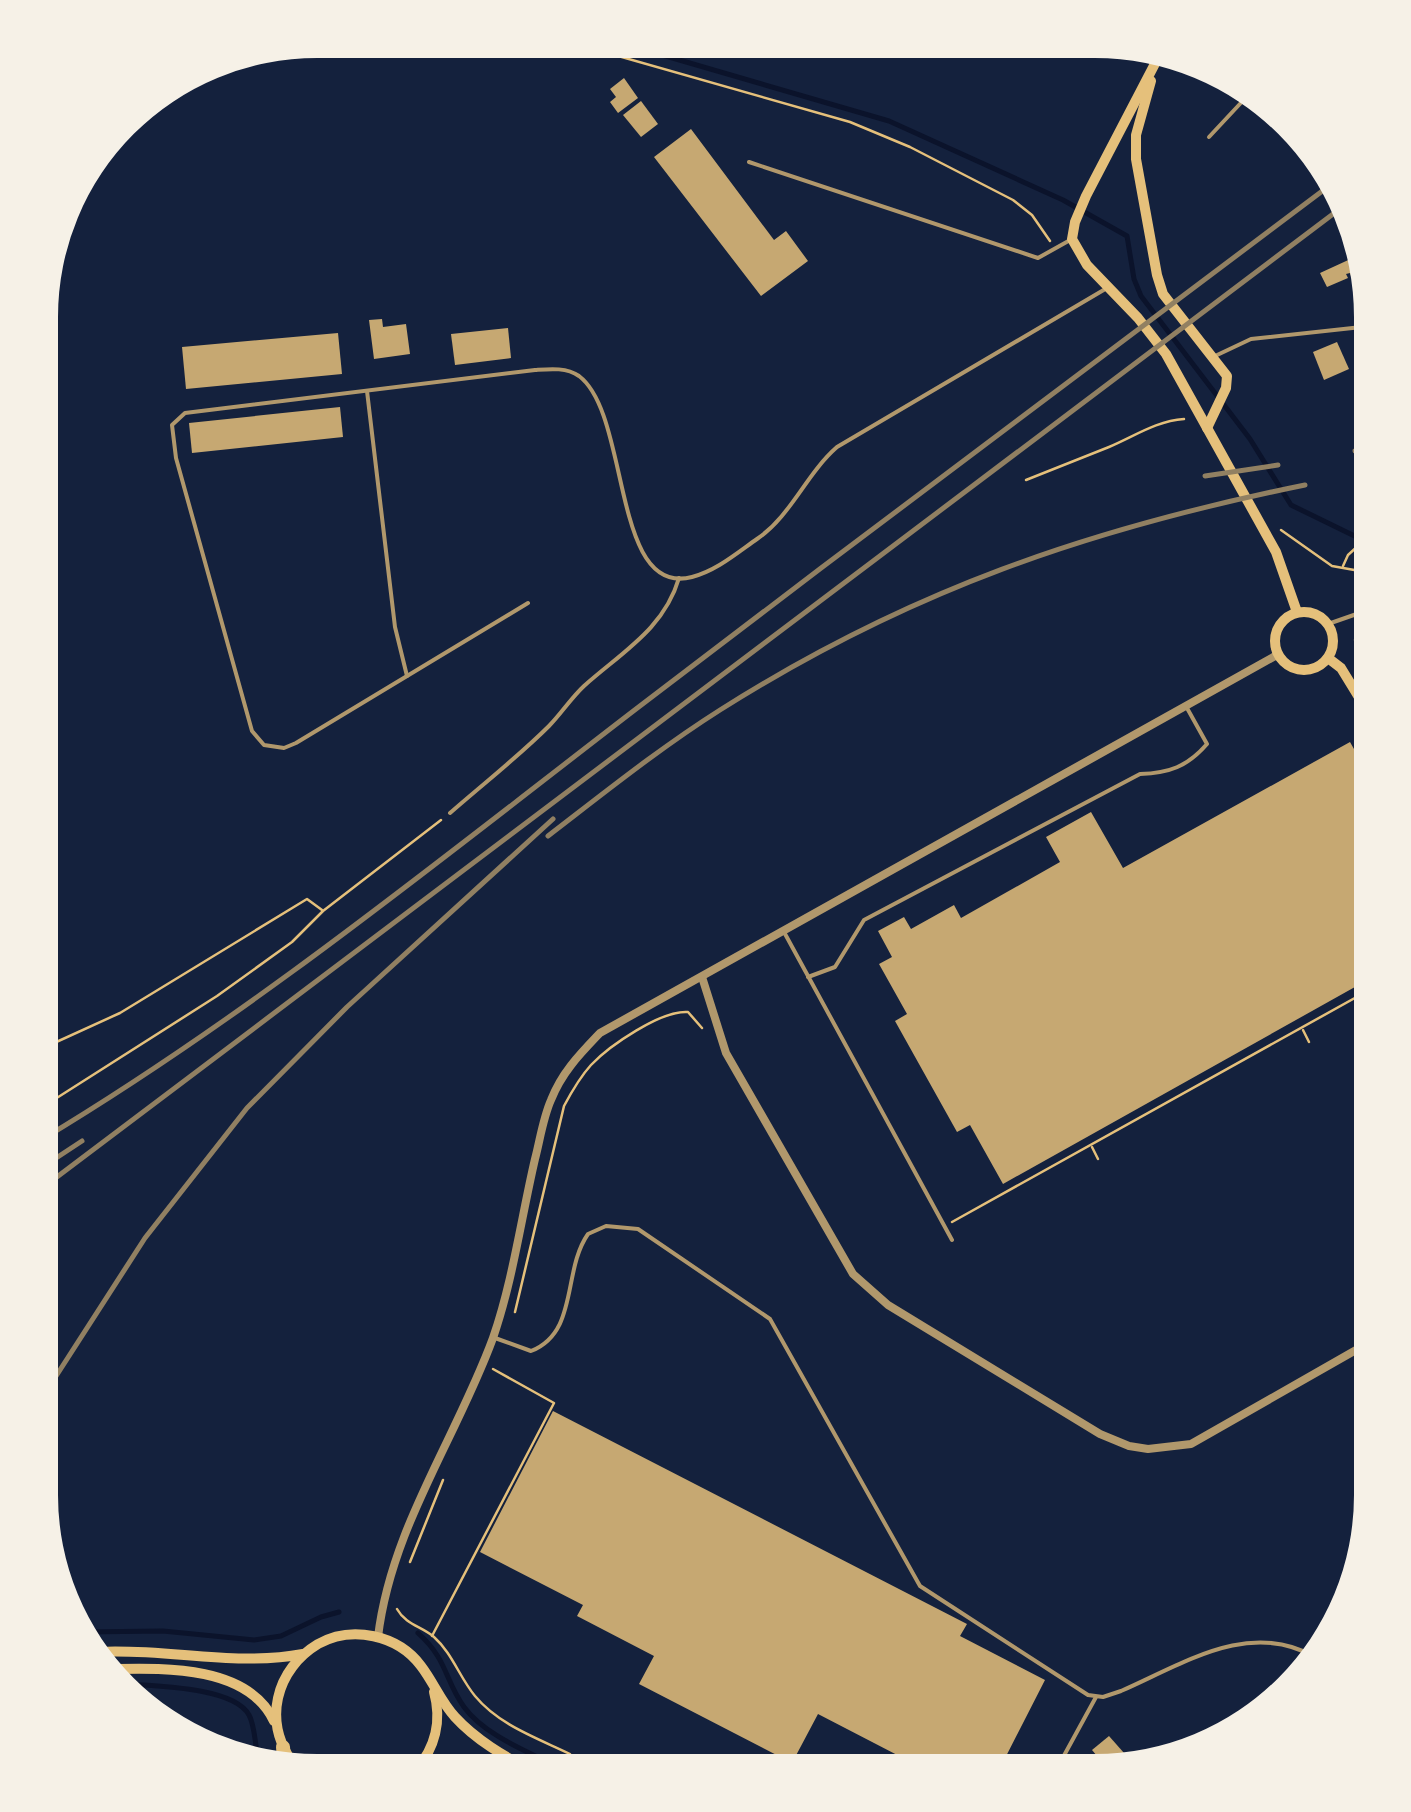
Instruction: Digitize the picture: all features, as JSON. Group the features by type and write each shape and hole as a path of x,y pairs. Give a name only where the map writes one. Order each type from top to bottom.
{"highway":[{"path":"283,1748 283,1752"}],"main road":[{"path":"1154,65 1086,196 1072,239 1107,288 1138,318 1166,354 1276,552 1296,612"},
{"path":"1157,65 1136,135 1136,160 1151,251 1164,294 1228,376 1218,407 1204,423"},
{"path":"1296,612 1314,613 1328,624 1334,641 1321,665 1302,670 1292,668 1278,655 1274,646 1277,628 1296,612"},
{"path":"1328,658 1341,668 1354,689"},
{"path":"277,1728 281,1688 304,1654 338,1636 378,1637 412,1655 452,1713 470,1732 505,1754"},
{"path":"110,1652 260,1660 304,1654"},
{"path":"125,1669 168,1670 234,1684 258,1697 286,1752"},
{"path":"428,1754 437,1729 433,1687"}],"street":[{"path":"378,1637 385,1589 427,1477 493,1338 507,1295 549,1103 567,1067 600,1033 1278,655"},
{"path":"702,977 726,1053 853,1274 888,1305 1100,1434 1148,1449 1191,1444 1353,1352"}],"lane":[{"path":"1208,137 1241,103"},
{"path":"749,162 1038,258 1072,239"},
{"path":"528,603 296,744 273,748 257,740 171,434 172,425 184,413 534,370 566,370 578,376 598,400 612,439 639,552 658,572 690,578 723,562 764,534 819,463 837,447 1107,288"},
{"path":"1215,356 1250,339 1354,328"},
{"path":"367,391 395,627 406,676"},
{"path":"450,813 549,726 581,688 657,624 674,596 679,578"},
{"path":"1328,624 1354,615"},
{"path":"808,976 835,967 864,920 1140,774 1169,772 1194,758 1207,744 1186,707"},
{"path":"784,932 952,1240"},
{"path":"493,1338 531,1351 543,1346 562,1320 572,1264 588,1234 606,1226 626,1226 651,1236 770,1318 920,1586 1088,1695 1122,1691 1232,1642 1258,1641 1301,1651"},
{"path":"1064,1754 1097,1696"}],"path":[{"path":"625,58 880,134 976,178 1012,200 1032,215 1051,242"},
{"path":"1026,480 1168,420 1204,423"},
{"path":"1276,526 1332,566 1354,570"},
{"path":"1343,568 1354,550"},
{"path":"58,1097 217,996 292,942 323,911 450,813"},
{"path":"58,1041 120,1014 307,899 323,911"},
{"path":"945,1226 1353,1000"},
{"path":"510,1323 564,1106 576,1084 593,1063 618,1043 666,1014 688,1012 702,1028"},
{"path":"1302,1028 1309,1042"},
{"path":"1091,1145 1098,1159"},
{"path":"432,1636 554,1403 492,1369"},
{"path":"396,1608 404,1620 432,1636 475,1696 495,1714 570,1754"}],"building":[{"path":"624,78 638,98 618,113 610,102 616,97 610,89"},
{"path":"641,101 658,124 641,137 623,115"},
{"path":"691,129 774,240 786,231 808,261 761,296 654,157"},
{"path":"1347,261 1348,278 1327,287 1320,273"},
{"path":"382,319 383,327 406,324 410,354 374,359 369,320"},
{"path":"508,328 511,358 455,365 451,334"},
{"path":"338,333 342,374 186,389 182,347"},
{"path":"1337,342 1349,369 1324,380 1313,352"},
{"path":"340,407 343,437 192,453 189,423"},
{"path":"1350,742 1354,748 1353,988 1003,1184 970,1125 957,1132 895,1021 907,1014 879,964 892,957 878,931 904,917 911,929 954,905 961,918 1060,862 1046,837 1091,812 1123,868"},
{"path":"553,1411 967,1624 960,1636 1045,1680 1007,1754 895,1754 818,1714 797,1754 775,1754 639,1684 654,1656 577,1616 583,1605 480,1552"},
{"path":"1109,1736 1124,1753 1095,1754 1092,1750"}],"waterway":[{"path":"672,58 889,121 1063,200 1127,236 1141,296 1250,439 1291,505 1354,536"},
{"path":"97,1632 163,1631 254,1640 281,1636 339,1612"},
{"path":"418,1633 435,1652 473,1718 532,1754"},
{"path":"140,1685 193,1690 228,1699 249,1715 256,1747"}],"railway":[{"path":"58,1129 270,988 1321,192"},
{"path":"58,1176 1332,215"},
{"path":"1205,476 1278,465"},
{"path":"548,836 720,710 790,668 930,598 1074,544 1225,502 1305,485"},
{"path":"58,1373 145,1238 247,1108 347,1007 553,819"},
{"path":"58,1157 82,1141"}]}
